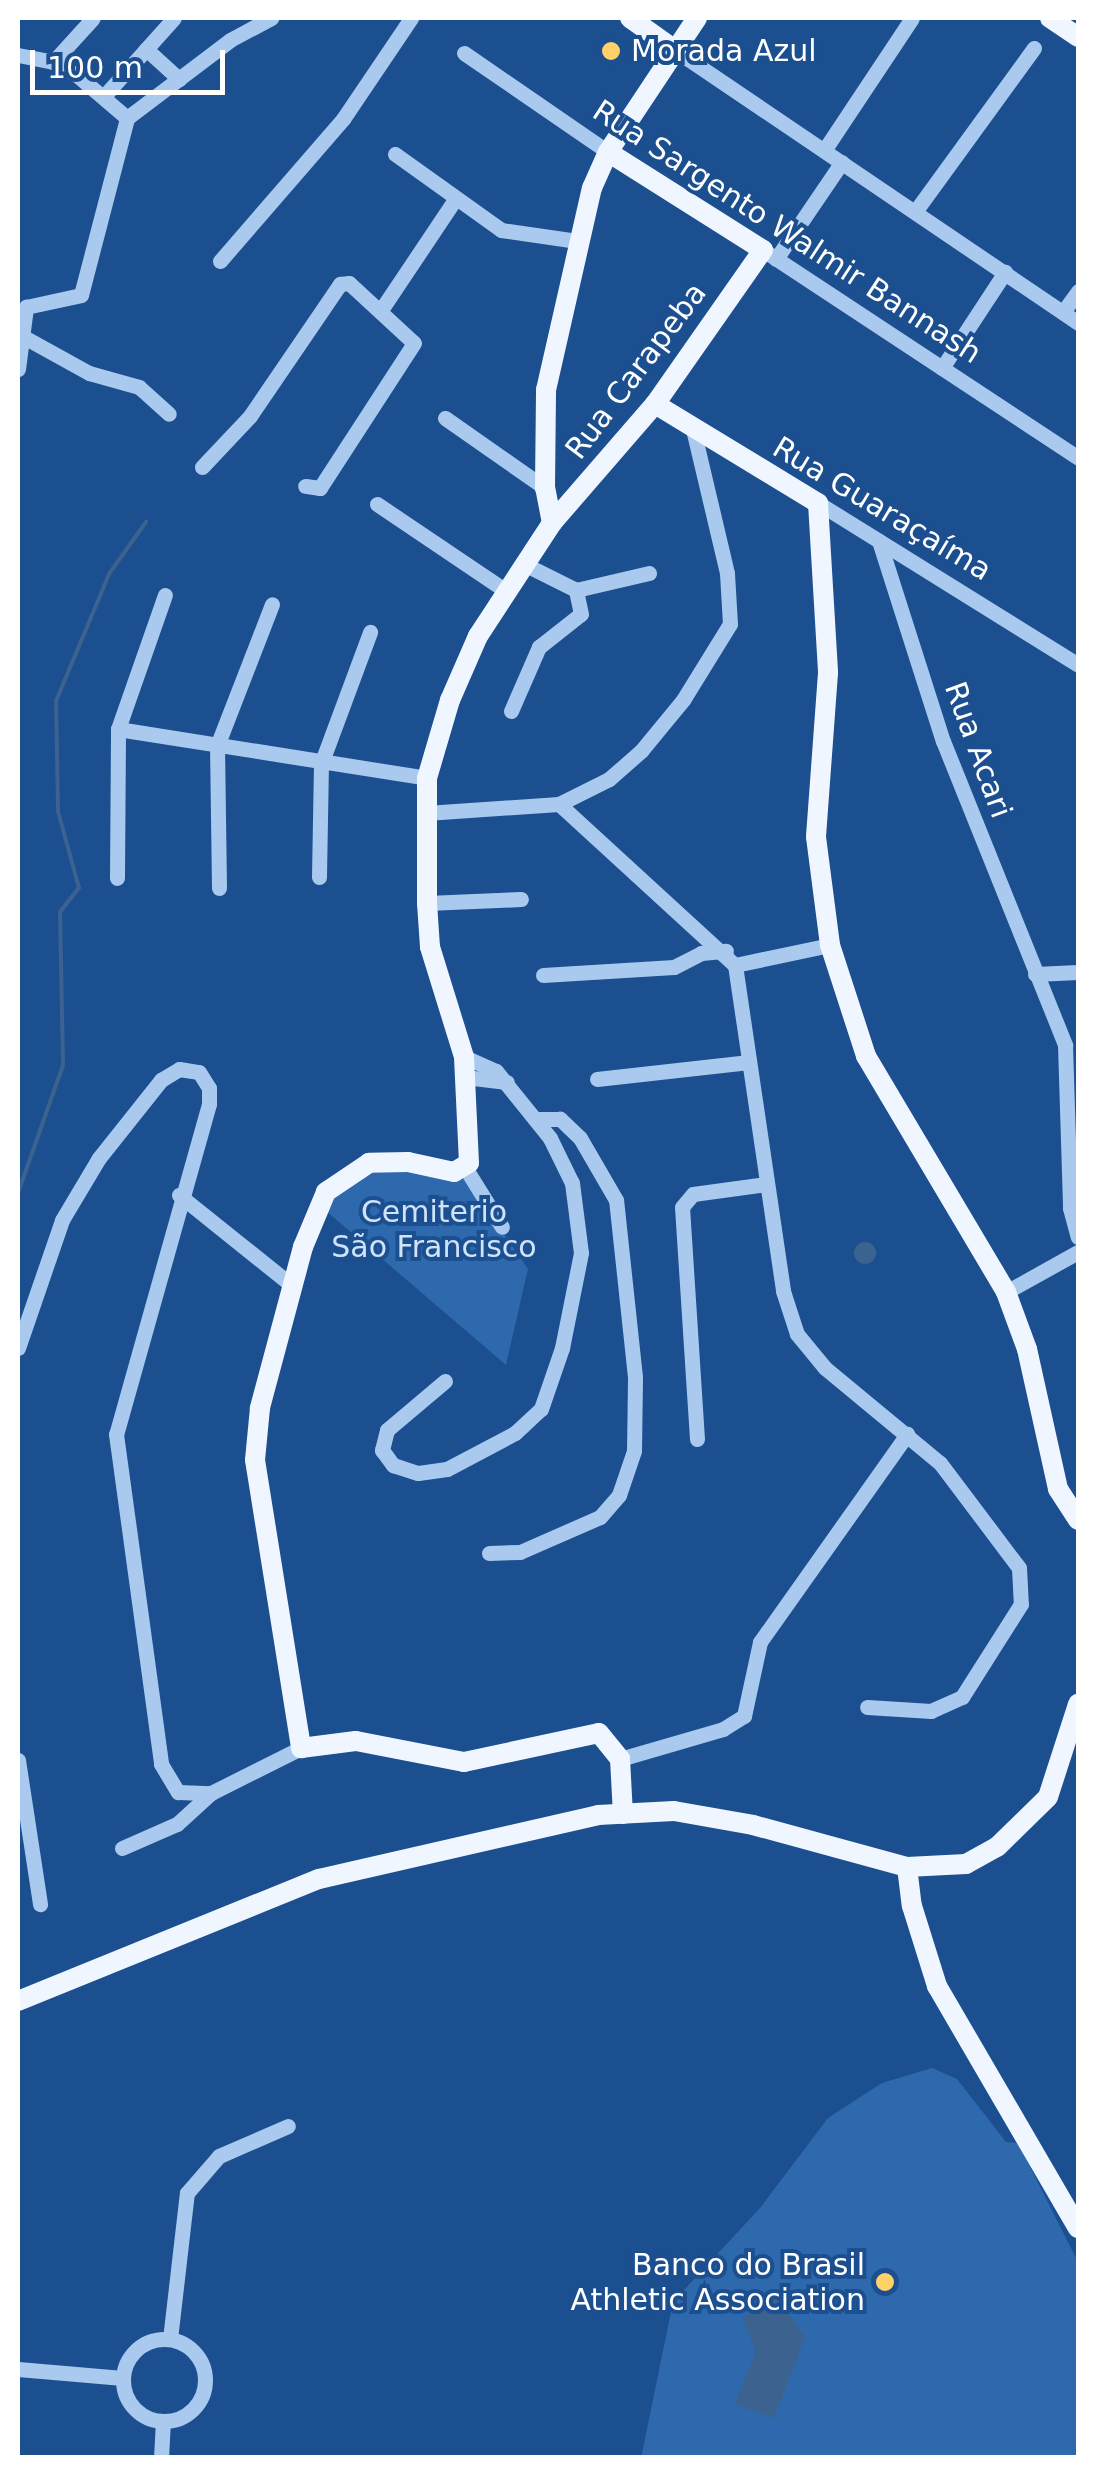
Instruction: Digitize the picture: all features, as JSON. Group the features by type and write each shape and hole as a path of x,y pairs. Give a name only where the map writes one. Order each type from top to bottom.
{"main road":[{"path":"630,18 675,50"},
{"path":"552,523 544,488 546,390 578,242 608,152 697,18"},
{"path":"1050,18 1078,36"},
{"name":"Rua Sargento Walmir Bannash","path":"608,152 770,255"},
{"name":"Rua Carapeba","path":"466,1169 464,1067 433,990 428,903 427,778 450,700 506,591 552,523 656,404 770,255"},
{"name":"Rua Guaraçaíma","path":"656,404 818,503"},
{"path":"818,503 828,673 816,837 830,945 866,1056 1006,1292 1027,1349 1058,1489 1078,1520"},
{"path":"466,1169 385,1160 337,1178 309,1228 260,1408 255,1460 301,1748 356,1741 464,1762 588,1732 608,1740 620,1759 623,1803"},
{"path":"18,2001 320,1879 623,1803 674,1811 908,1866 966,1864 1011,1834 1048,1797 1078,1704"},
{"path":"908,1866 912,1906 937,1986 1078,2228"}],"street":[{"path":"53,62 94,18"},
{"path":"105,95 174,18"},
{"path":"18,369 22,303 82,295 126,118 271,18"},
{"path":"220,261 343,119 411,18"},
{"path":"824,149 912,18"},
{"path":"917,209 1034,48"},
{"path":"146,49 178,79"},
{"path":"675,50 917,209 1078,323"},
{"name":"Rua Sargento Walmir Bannash","path":"464,53 608,152"},
{"path":"18,55 53,62 105,95 126,118"},
{"path":"395,154 454,201 511,233 578,242"},
{"name":"Rua Carapeba","path":"770,255 842,162"},
{"path":"383,307 454,201"},
{"name":"Rua Sargento Walmir Bannash","path":"770,255 1078,458"},
{"path":"942,368 1005,272"},
{"path":"202,467 250,416 340,284 349,282 410,333 412,348 318,490 305,486"},
{"path":"1063,312 1078,291"},
{"path":"22,336 89,373 139,388 169,414"},
{"path":"446,418 544,488"},
{"path":"426,813 559,804 609,779 641,751 683,700 730,624 727,574 693,429"},
{"name":"Rua Guaraçaíma","path":"818,503 1078,665"},
{"path":"377,504 506,591"},
{"name":"Rua Acari","path":"879,542 943,740 1070,1067 1070,1208 1078,1237"},
{"path":"526,566 576,590 649,573"},
{"path":"510,711 539,647 581,614 576,590"},
{"path":"117,878 118,730 164,595"},
{"path":"219,888 217,746 272,604"},
{"path":"318,877 321,764 370,632"},
{"path":"118,730 427,778"},
{"path":"559,804 730,958 782,1291 797,1334 825,1368 940,1463 1009,1549 1019,1568 1021,1604 962,1697 931,1711 867,1706"},
{"path":"428,903 520,900"},
{"path":"543,975 674,968 702,953 730,958 830,945"},
{"path":"1035,974 1078,974"},
{"path":"597,1079 749,1062"},
{"path":"445,1381 387,1430 382,1450 393,1465 432,1473 469,1460 529,1422 548,1397 577,1279 581,1228 572,1184 537,1119 507,1082 464,1067"},
{"path":"18,1348 42,1267 99,1158 161,1080 190,1068 205,1078 208,1104 116,1434 161,1764 178,1792 211,1793"},
{"path":"489,1553 520,1552 600,1517 619,1495 634,1451 635,1377 616,1200 580,1138 560,1119 537,1119"},
{"path":"466,1169 502,1227"},
{"path":"697,1438 682,1207 693,1194 766,1184"},
{"path":"180,1195 294,1287"},
{"path":"1006,1292 1078,1252"},
{"path":"620,1759 723,1729 744,1716 760,1642 907,1434"},
{"path":"122,1848 178,1824 211,1793 301,1748"},
{"path":"18,1760 40,1904"},
{"path":"170,2339 187,2193 219,2156 288,2126"},
{"path":"170,2339 202,2364 204,2391 189,2413 163,2421 134,2408 123,2378 134,2352 170,2339"},
{"path":"18,2369 123,2378"},
{"path":"160,2458 163,2421"}],"green space":[{"name":"Cemiterio São Francisco","path":"369,1167 419,1167 468,1180 528,1269 506,1365 325,1210 347,1177"},
{"name":"Banco do Brasil Athletic Association","path":"932,2068 957,2079 1006,2142 1018,2143 1078,2262 1078,2457 641,2458 673,2302 760,2208 828,2118 882,2083"}],"shaded area":[{"path":"865,1242 873,1245 873,1261 865,1264 857,1261 854,1253 857,1245"},
{"path":"776,2296 805,2337 774,2418 735,2404 755,2352 743,2318"}],"waterway":[{"path":"18,1193 63,1065 60,912 79,888 58,811 56,701 109,574 146,522"}],"place":[{"name":"Morada Azul","path":"611,51"},
{"name":"Banco do Brasil Athletic Association","path":"885,2282"}]}
